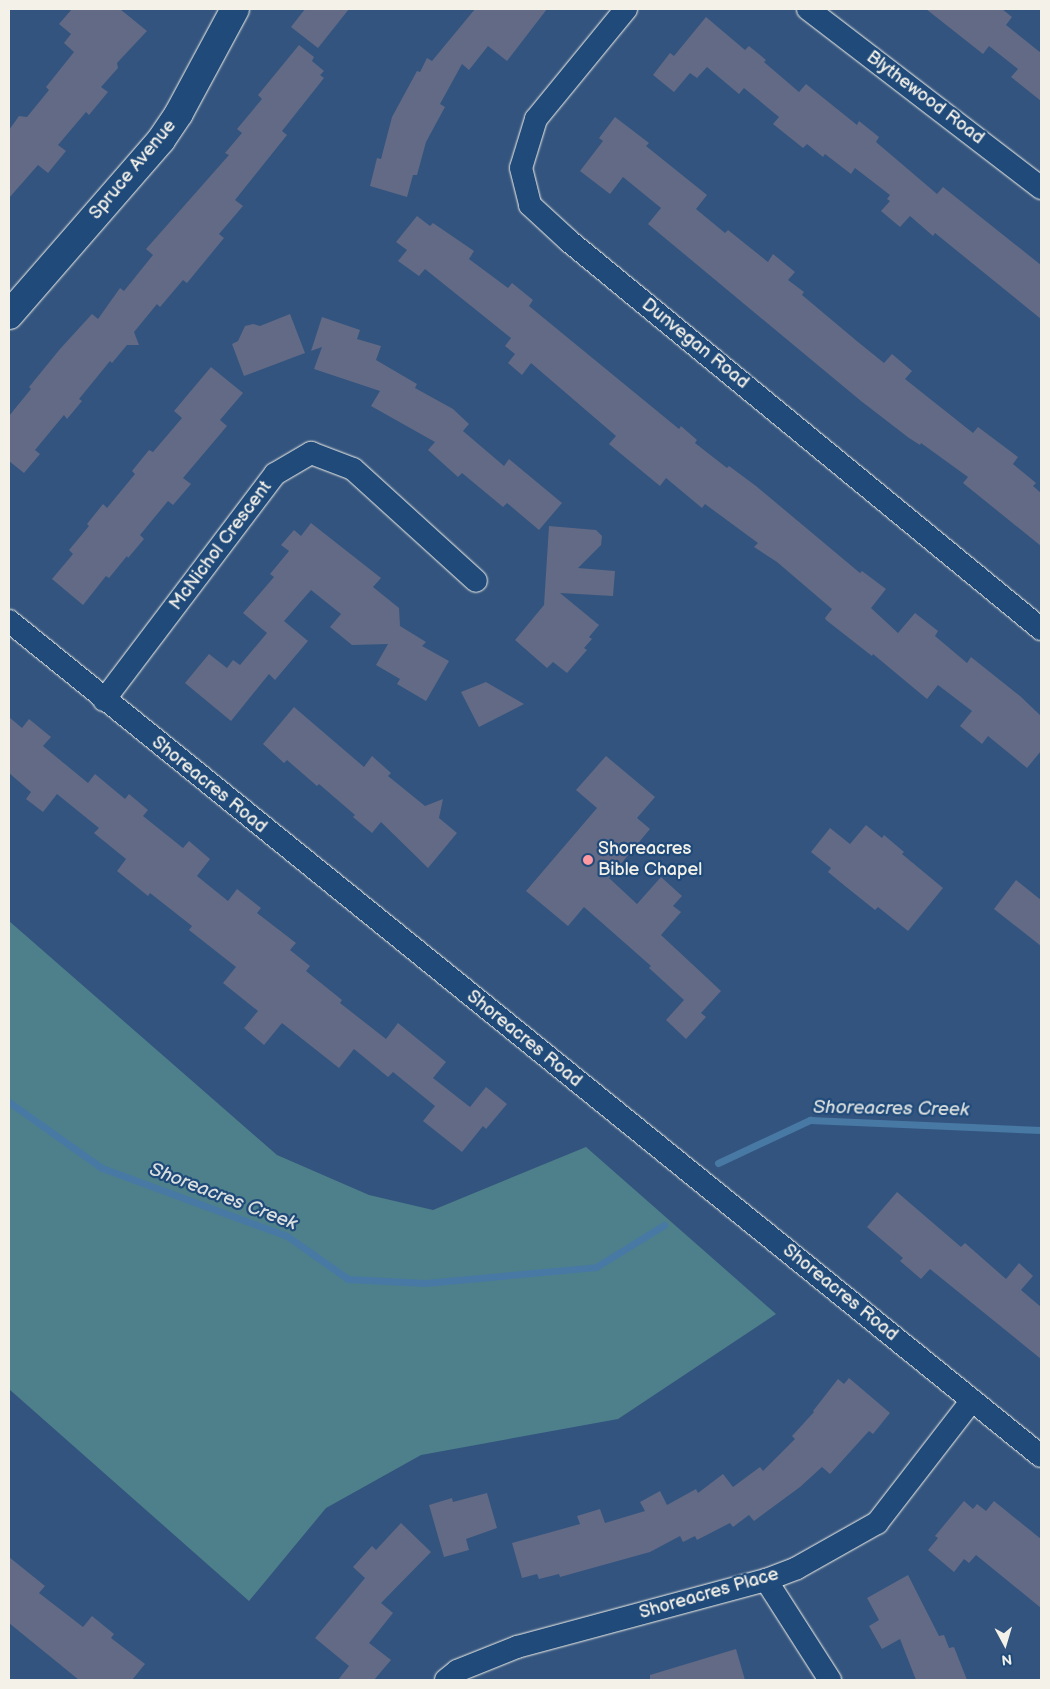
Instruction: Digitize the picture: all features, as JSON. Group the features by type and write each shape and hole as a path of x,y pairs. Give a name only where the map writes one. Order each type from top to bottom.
{"street":[{"name":"Spruce Avenue","path":"9,316 161,140 179,113 236,9"},
{"name":"Dunvegan Road","path":"626,9 536,119 521,168 530,205 569,241 1041,629"},
{"name":"Blythewood Road","path":"808,9 1041,188"},
{"name":"McNichol Crescent","path":"104,700 276,474 311,453 353,469 476,581"},
{"name":"Shoreacres Road","path":"9,621 104,700 1041,1456"},
{"name":"Shoreacres Place","path":"446,1680 457,1671 517,1647 766,1580 797,1568 876,1523 972,1400"},
{"path":"766,1580 830,1680"}],"green space":[{"path":"9,921 277,1155 369,1195 433,1210 586,1147 776,1314 618,1419 421,1455 326,1508 249,1601 9,1389"}],"building":[{"path":"72,9 120,9 147,31 117,63 118,68 101,87 108,92 89,115 86,112 58,145 66,151 48,173 38,165 9,198 9,130 19,116 27,117 49,90 46,87 74,52 64,43 71,34 59,24"},
{"path":"305,9 349,9 318,48 291,27"},
{"path":"475,9 547,9 507,61 488,46 469,70 462,64 440,104 445,107 426,142 417,175 413,175 407,197 370,186 377,158 381,159 392,117 417,71 420,72 427,58 432,61"},
{"path":"926,9 1002,9 1012,17 1006,25 1041,53 1041,101 1011,77 1018,69 989,46 983,54"},
{"path":"706,17 745,50 749,46 766,60 764,62 799,92 806,84 857,125 859,121 879,137 876,142 937,194 943,187 1041,265 1041,319 935,233 933,236 910,216 900,227 881,211 890,201 887,199 890,195 855,168 851,174 825,154 823,157 807,144 803,148 773,124 779,117 744,88 739,94 707,67 697,78 690,73 674,92 653,75 670,53 674,56"},
{"path":"299,45 314,57 312,61 324,71 320,75 324,78 282,131 287,135 235,200 243,206 219,234 224,238 187,283 183,280 160,307 157,304 134,332 139,345 127,345 112,363 110,361 79,399 82,401 67,419 64,415 35,450 40,454 24,473 9,461 9,416 31,389 29,387 60,349 92,314 98,319 120,288 124,291 153,255 146,249 229,155 225,153 242,133 237,129 262,99 258,95"},
{"path":"615,117 649,143 646,146 707,195 696,209 725,233 728,230 768,262 773,254 795,272 788,280 804,292 802,295 858,342 884,363 892,354 912,371 905,379 973,433 978,427 1018,457 1013,464 1036,483 1033,486 1041,493 1041,546 963,483 968,477 921,443 920,445 909,438 861,401 648,224 661,208 623,177 610,194 580,171 603,141 599,138"},
{"path":"417,216 430,226 433,223 474,251 469,259 508,288 512,283 533,300 529,306 679,429 681,426 697,440 695,443 727,468 729,466 756,486 860,573 862,571 886,589 871,608 898,633 915,613 938,631 935,636 967,663 971,657 1020,696 1041,716 1041,751 1027,768 988,736 982,744 960,726 972,711 938,685 927,699 873,654 872,656 826,620 825,618 832,609 777,562 754,547 758,543 705,504 702,508 666,478 660,486 609,444 616,436 531,363 522,375 508,363 515,354 505,346 511,338 425,269 419,276 398,261 407,250 396,242"},
{"path":"290,314 305,353 244,376 232,344 238,341 245,326 253,324 260,326"},
{"path":"322,317 360,330 357,339 381,346 376,360 417,384 415,388 453,409 469,424 463,431 504,466 509,459 562,503 539,530 507,503 503,507 462,473 458,477 428,450 435,442 371,406 380,391 314,369 322,347 311,351"},
{"path":"211,367 243,393 220,420 227,426 183,478 191,484 173,505 168,501 140,535 144,539 109,578 106,576 83,605 52,579 73,554 69,550 89,526 87,524 103,504 107,508 135,474 132,471 149,450 153,452 182,418 174,411"},
{"path":"311,523 381,578 373,587 399,608 400,626 426,642 422,646 449,661 426,701 397,684 400,679 376,665 388,644 352,645 330,627 341,614 311,590 284,621 308,641 275,680 269,674 231,721 185,683 209,654 227,668 233,660 240,665 267,633 243,613 274,577 270,574 289,551 281,545 294,530 301,536"},
{"path":"549,526 596,530 602,536 601,545 578,568 615,571 613,596 560,593 599,625 589,637 592,639 584,648 587,650 567,673 553,662 547,668 515,640 544,605"},
{"path":"486,682 524,704 479,727 461,692"},
{"path":"294,707 364,767 372,756 391,773 388,776 425,806 443,799 439,818 457,833 428,868 381,822 372,833 353,817 355,815 319,784 317,786 287,760 284,763 263,744"},
{"path":"9,717 22,728 29,719 51,737 43,746 88,783 95,774 125,799 129,794 148,810 143,816 183,848 189,841 210,859 197,876 228,901 237,889 261,908 257,913 296,943 290,950 310,966 306,971 342,1000 340,1003 386,1039 398,1023 446,1062 433,1078 470,1107 486,1087 507,1104 486,1129 483,1126 462,1152 423,1121 435,1106 393,1072 388,1077 354,1049 339,1068 282,1023 264,1045 244,1028 258,1011 223,983 236,967 189,930 192,926 150,893 148,896 117,871 126,859 94,833 99,828 57,794 43,812 26,799 31,792 9,773"},
{"path":"606,756 655,797 637,818 650,829 609,878 637,904 661,877 682,896 673,906 681,912 661,935 721,991 701,1013 706,1017 686,1039 666,1020 684,1000 649,968 651,966 584,907 568,926 526,891 597,808 576,790"},
{"path":"866,825 882,838 884,835 904,852 902,854 943,888 908,931 878,907 875,910 845,886 828,872 831,868 811,852 830,828 850,844"},
{"path":"1016,880 1041,900 1041,946 994,909"},
{"path":"897,1192 961,1247 965,1243 1006,1279 1019,1263 1033,1276 1021,1290 1041,1307 1041,1359 930,1269 921,1279 900,1261 903,1258 867,1227"},
{"path":"849,1378 890,1413 873,1434 869,1431 830,1474 822,1467 800,1487 754,1521 749,1515 733,1527 730,1523 697,1540 695,1536 683,1542 680,1536 650,1552 560,1577 559,1574 539,1579 537,1574 522,1578 512,1543 580,1524 577,1516 600,1509 605,1523 645,1511 640,1502 660,1491 667,1505 696,1489 698,1493 723,1474 733,1487 760,1467 763,1471 795,1439 792,1436 814,1412 838,1379 844,1384"},
{"path":"487,1493 497,1528 466,1539 469,1550 444,1557 429,1505 452,1498 453,1502"},
{"path":"964,1501 973,1509 977,1504 986,1511 994,1501 1041,1539 1041,1608 976,1555 969,1563 964,1559 954,1572 928,1550 938,1538 935,1536"},
{"path":"401,1523 431,1552 381,1603 393,1613 369,1643 391,1660 374,1680 338,1680 349,1666 315,1638 365,1578 353,1567 372,1546 376,1550"},
{"path":"9,1557 45,1586 39,1593 83,1627 92,1616 114,1634 111,1638 145,1664 132,1680 79,1680 9,1623"},
{"path":"908,1575 939,1636 944,1635 949,1648 954,1647 967,1680 916,1680 900,1639 882,1649 869,1626 879,1620 867,1598"},
{"path":"736,1649 745,1680 650,1680 650,1675"}],"waterway":[{"name":"Shoreacres Creek","path":"9,1102 102,1168 287,1236 348,1279 425,1283 596,1267 664,1225"},
{"name":"Shoreacres Creek","path":"718,1163 810,1120 1041,1130"}],"place":[{"name":"Shoreacres Bible Chapel","path":"588,860"}]}
